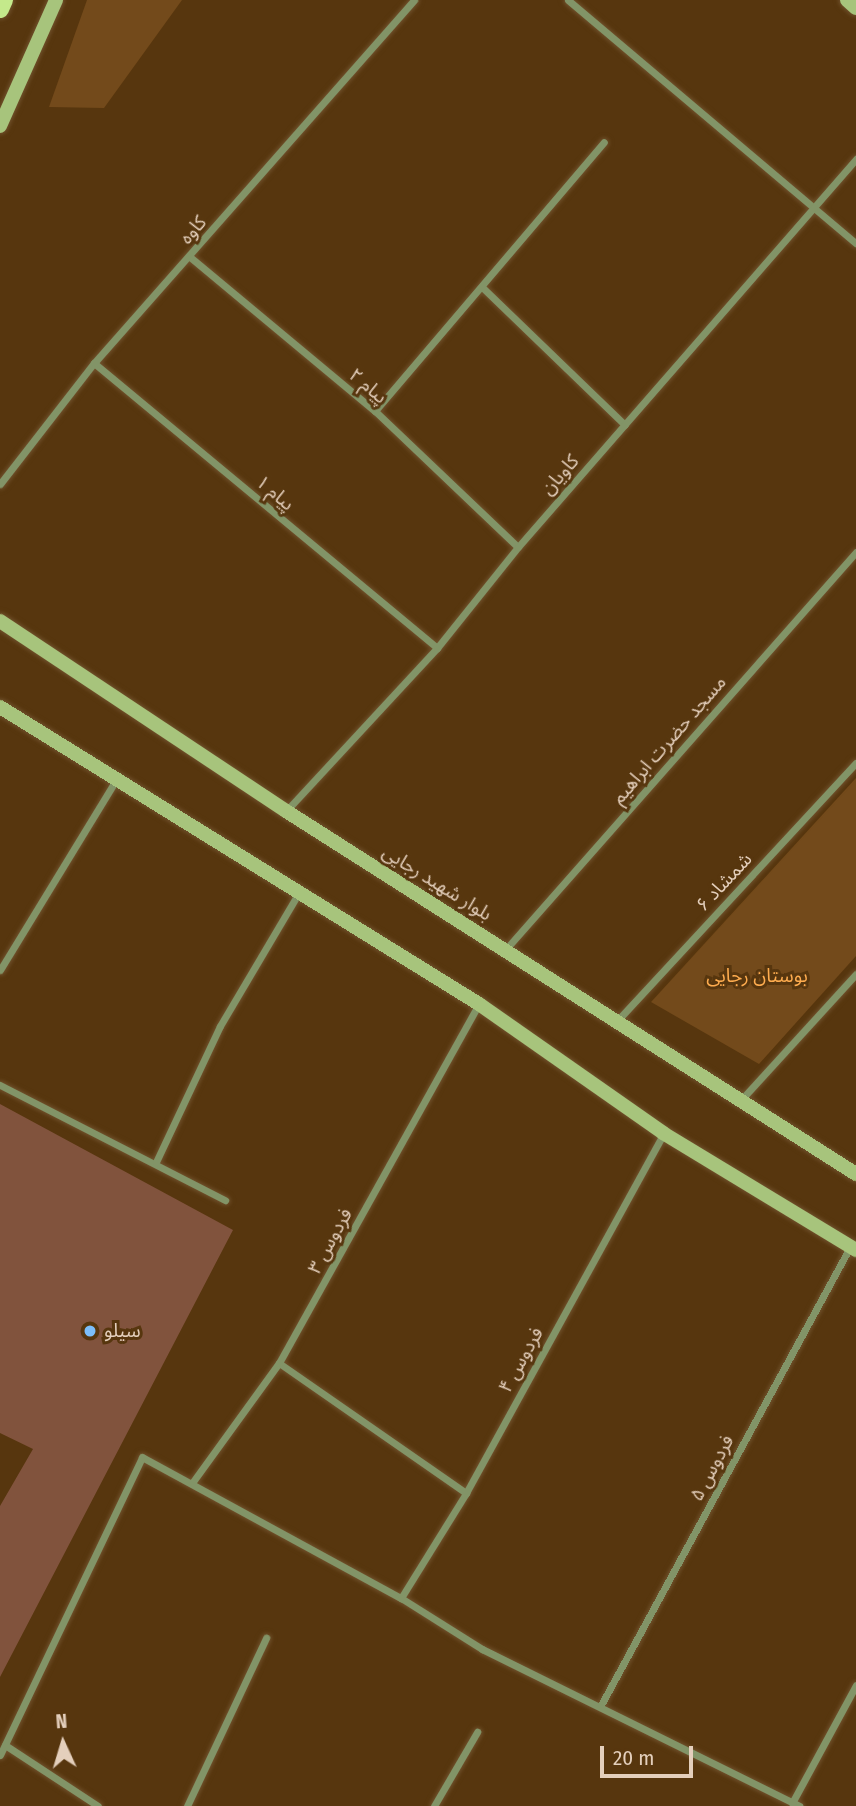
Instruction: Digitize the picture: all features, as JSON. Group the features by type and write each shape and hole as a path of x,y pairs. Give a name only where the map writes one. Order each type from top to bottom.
{"main road":[{"path":"0,9 4,0"}],"street":[{"path":"0,126 56,0"},
{"name":"کاوه","path":"0,484 93,363 190,257 414,0"},
{"path":"568,0 816,205 856,243"},
{"path":"847,0 856,8"},
{"path":"375,411 483,288 604,142"},
{"name":"کاویان","path":"286,811 437,648 518,547 856,159"},
{"name":"پیام ۲","path":"190,257 375,411 518,547"},
{"path":"483,288 625,425"},
{"name":"پیام ۱","path":"93,363 437,648"},
{"name":"مسجد حضرت ابراهیم","path":"506,949 856,552"},
{"name":"بلوار شهید رجایی","path":"0,621 286,811 506,949 739,1102 856,1174"},
{"path":"0,706 298,894 479,1004 663,1133 853,1248"},
{"name":"شمشاد ۶","path":"615,1023 856,763"},
{"path":"0,970 116,780"},
{"path":"156,1162 220,1026 298,894"},
{"path":"739,1102 856,974"},
{"name":"فردوس ۳","path":"192,1482 279,1363 479,1004"},
{"path":"0,1085 156,1162 225,1200"},
{"name":"فردوس ۴","path":"401,1598 466,1493 663,1133"},
{"name":"فردوس ۵","path":"601,1705 853,1248"},
{"path":"279,1363 466,1493"},
{"path":"0,1755 142,1457 401,1598 482,1649 601,1705 795,1804 856,1685"},
{"path":"187,1806 266,1638"},
{"path":"434,1806 477,1732"},
{"path":"5,1745 98,1806"}],"green space":[{"path":"87,0 182,0 104,108 49,107"},
{"name":"بوستان رجایی","path":"856,778 856,956 759,1064 651,1002"}],"building":[{"name":"سیلو","path":"0,1104 233,1230 0,1677 0,1506 33,1449 0,1433"}],"place":[{"name":"سیلو","path":"90,1331"}]}
